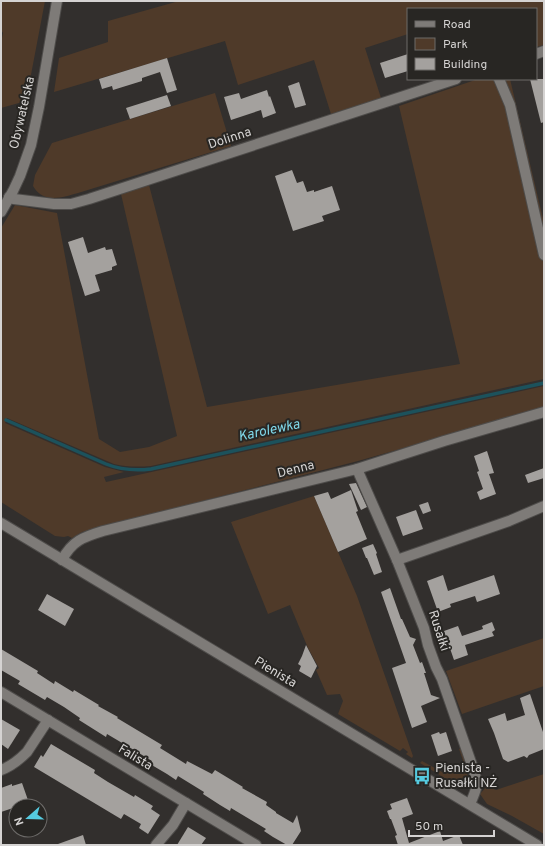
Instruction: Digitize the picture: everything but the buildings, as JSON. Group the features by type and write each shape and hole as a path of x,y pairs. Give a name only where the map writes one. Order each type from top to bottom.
{"street":[{"name":"Obywatelska","path":"53,1 55,15"},
{"name":"Obywatelska","path":"1,212 26,162 36,126 51,44 57,1"},
{"name":"Dolinna","path":"9,197 14,200 71,204 453,80"},
{"path":"499,80 510,105 544,255"},
{"name":"Denna","path":"62,560 71,547 79,540 103,531 357,469 544,412"},
{"name":"Rusałki","path":"357,469 397,560 426,632 428,645 442,679 477,779 477,788 470,804"},
{"path":"397,560 509,521 544,506"},
{"name":"Pienista","path":"1,523 362,741 470,804 525,842 537,845"},
{"name":"Falista","path":"1,692 256,845"},
{"path":"1,770 15,764 27,752 48,720"},
{"path":"156,845 173,825 186,803"}],"green space":[{"path":"1,1 45,1 26,101 1,108 1,43 3,33 1,30"},
{"path":"179,1 544,1 544,45 537,47 537,8 407,8 407,34 365,48 381,98 331,114 314,60 238,85 225,41 54,92 59,58 108,42 108,21"},
{"path":"475,80 510,80 544,223 544,379 151,466 123,466 114,464 7,418 5,423 105,467 124,472 104,477 106,482 544,386 544,408 358,461 82,532 72,538 68,536 55,536 1,502 1,228 15,205 57,213 99,439 120,452 149,447 177,436 121,194 149,185 207,407 460,364 399,106"},
{"path":"215,93 231,146 64,197 49,198 38,192 33,186 35,175 52,143"},
{"path":"314,496 357,596 413,756 412,758 406,754 408,752 403,748 400,751 338,714 343,701 340,694 327,695 316,670 319,668 308,648 290,605 268,614 231,522"},
{"path":"544,638 544,686 462,714 446,671"},
{"path":"461,748 469,771 467,773 469,784 465,788 461,788 420,763 422,761 442,772 465,766 459,749"},
{"path":"544,774 544,834 487,804 480,794 487,786 496,790"}],"waterway":[{"name":"Karolewka","path":"6,420 117,468 128,470 145,470 544,383"}],"place":[{"name":"Pienista - Rusałki NŻ","path":"422,776"}]}
